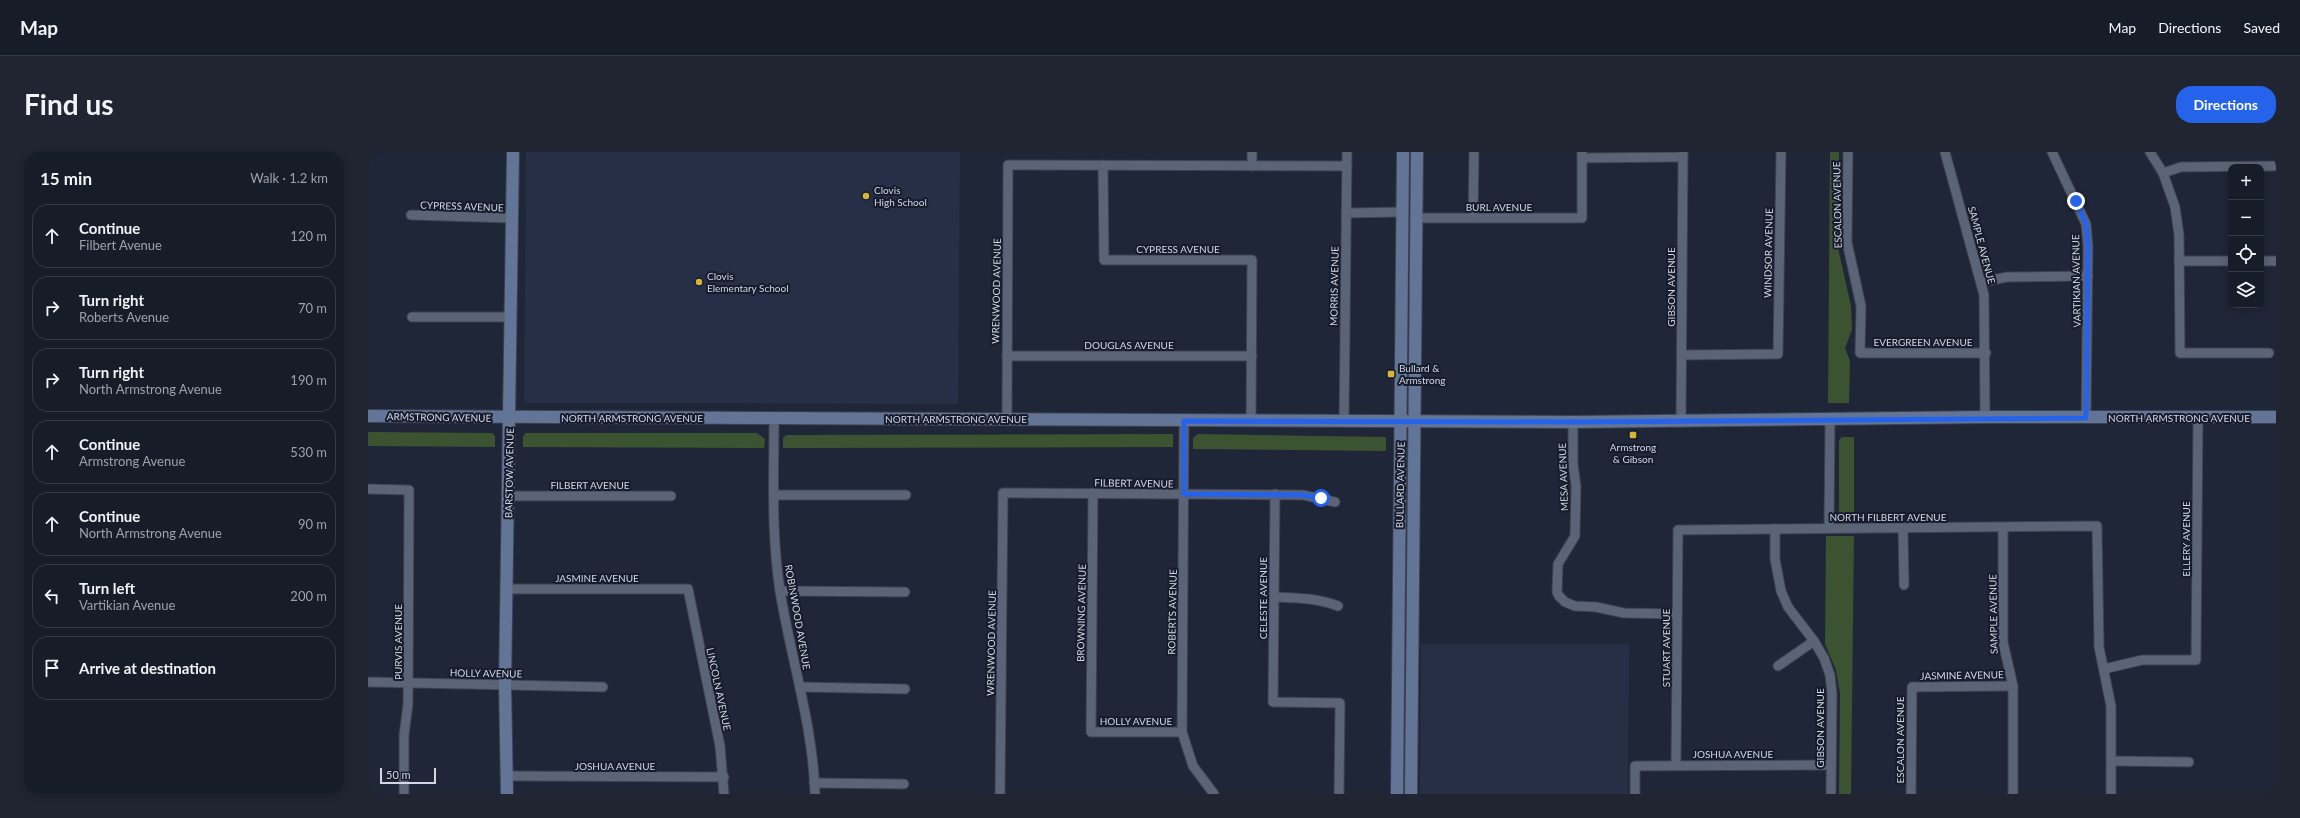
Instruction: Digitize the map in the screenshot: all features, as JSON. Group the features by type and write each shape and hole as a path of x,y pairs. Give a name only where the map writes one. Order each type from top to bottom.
{"street":[{"name":"BARSTOW AVENUE","path":"507,794 505,684 510,418 512,152"},
{"path":"1252,152 1252,166"},
{"name":"MORRIS AVENUE","path":"1344,421 1347,152"},
{"name":"BULLARD AVENUE","path":"1397,794 1402,212 1404,152"},
{"name":"BULLARD AVENUE","path":"1404,152 1409,173 1410,209 1416,218"},
{"name":"BULLARD AVENUE","path":"1411,794 1417,152"},
{"path":"1473,218 1474,152"},
{"name":"WINDSOR AVENUE","path":"1682,355 1778,354 1781,152"},
{"name":"ESCALON AVENUE","path":"1848,152 1847,242 1861,306 1860,353"},
{"name":"SAMPLE AVENUE","path":"1945,152 1982,282 1985,310 1986,417"},
{"name":"VARTIKIAN AVENUE","path":"2052,152 2086,224 2088,276 2086,418"},
{"path":"2150,152 2163,173 2175,207 2179,235 2180,352 2269,353"},
{"path":"1582,155 1683,155"},
{"name":"BURL AVENUE","path":"1416,218 1582,218 1582,155"},
{"name":"GIBSON AVENUE","path":"1681,421 1683,155"},
{"name":"WRENWOOD AVENUE","path":"1006,418 1008,165 1103,165"},
{"name":"CYPRESS AVENUE","path":"1103,165 1104,260 1252,260 1252,356"},
{"path":"1103,165 1346,166"},
{"path":"2163,173 2181,167 2274,166"},
{"path":"1346,212 1402,212"},
{"name":"CYPRESS AVENUE","path":"411,215 512,218"},
{"path":"2179,261 2228,261"},
{"path":"2264,261 2276,261"},
{"path":"1982,282 2007,277 2088,276"},
{"path":"412,317 511,317"},
{"name":"EVERGREEN AVENUE","path":"1860,353 1986,353"},
{"name":"DOUGLAS AVENUE","path":"1006,356 1252,356"},
{"path":"1251,421 1252,356"},
{"name":"ARMSTRONG AVENUE","path":"368,416 510,418"},
{"path":"1401,421 1573,422 1986,417"},
{"name":"NORTH ARMSTRONG AVENUE","path":"1986,417 2276,418"},
{"name":"NORTH ARMSTRONG AVENUE","path":"510,418 1006,418 1184,421 1401,421"},
{"name":"ELLERY AVENUE","path":"2104,669 2142,660 2196,660 2198,418"},
{"name":"ROBINWOOD AVENUE","path":"774,419 776,556 780,591 808,722 815,794"},
{"path":"1829,528 1830,420"},
{"name":"ROBERTS AVENUE","path":"1184,421 1182,732 1193,766 1214,794"},
{"name":"MESA AVENUE","path":"1573,422 1572,464 1576,486 1575,536 1569,548 1560,558 1557,592 1559,596 1566,602 1575,606 1596,607 1624,613 1677,614"},
{"name":"PURVIS AVENUE","path":"368,490 409,490 408,683 404,735 404,794"},
{"name":"WRENWOOD AVENUE","path":"1000,794 1003,493"},
{"name":"FILBERT AVENUE","path":"1003,493 1275,494 1303,495 1335,502"},
{"name":"BROWNING AVENUE","path":"1091,732 1093,493"},
{"name":"CELESTE AVENUE","path":"1275,494 1273,702 1340,703 1339,794"},
{"path":"774,495 906,495"},
{"name":"FILBERT AVENUE","path":"508,496 671,496"},
{"name":"NORTH FILBERT AVENUE","path":"1678,530 2097,526 2099,647 2104,669"},
{"name":"SAMPLE AVENUE","path":"2003,528 2003,642 2012,686 2013,794"},
{"name":"GIBSON AVENUE","path":"1775,529 1775,559 1781,591 1788,607 1814,641 1824,658 1832,693 1831,794"},
{"path":"1903,529 1904,585"},
{"name":"STUART AVENUE","path":"1676,765 1678,530"},
{"name":"JASMINE AVENUE","path":"507,589 688,589"},
{"name":"LINCOLN AVENUE","path":"688,589 720,746 724,778 724,794"},
{"path":"780,591 906,592"},
{"path":"1274,597 1307,598 1324,601 1338,606"},
{"path":"1778,666 1814,641"},
{"path":"2104,669 2111,706 2111,794"},
{"name":"HOLLY AVENUE","path":"368,682 603,687"},
{"name":"JASMINE AVENUE","path":"1912,687 2012,686"},
{"name":"ESCALON AVENUE","path":"1911,794 1912,687"},
{"path":"800,688 905,689"},
{"name":"HOLLY AVENUE","path":"1091,732 1182,732"},
{"path":"2111,761 2189,762"},
{"name":"JOSHUA AVENUE","path":"1634,794 1635,766 1831,765"},
{"name":"JOSHUA AVENUE","path":"507,776 724,778"},
{"path":"814,783 904,784"}],"shaded area":[{"name":"Clovis Elementary School","path":"526,152 960,152 958,404 527,403 524,400"},
{"path":"1421,644 1629,644 1628,794 1420,794"}],"green space":[{"path":"1830,152 1839,152 1838,248 1851,306 1852,330 1845,348 1850,361 1849,403 1828,403"},
{"path":"368,432 492,433 495,436 495,447 368,446"},
{"path":"526,433 757,433 765,439 764,448 523,447 523,436"},
{"path":"1173,434 1173,447 783,448 783,438 786,435"},
{"path":"1198,434 1386,437 1386,451 1193,449 1193,438"},
{"path":"1842,437 1854,437 1854,520 1843,520 1839,516 1839,440"},
{"path":"1826,536 1854,536 1851,794 1839,794 1840,694 1836,670 1825,644"}],"place":[{"name":"Clovis High School","path":"866,196"},
{"name":"Clovis Elementary School","path":"699,282"},
{"name":"Bullard & Armstrong","path":"1391,374"},
{"name":"Armstrong & Gibson","path":"1633,435"}],"route":[{"path":"1321,498 1303,495 1184,494 1184,421 1573,422 1839,420 1986,417 2086,418 2088,246 2086,224 2076,201"}]}
